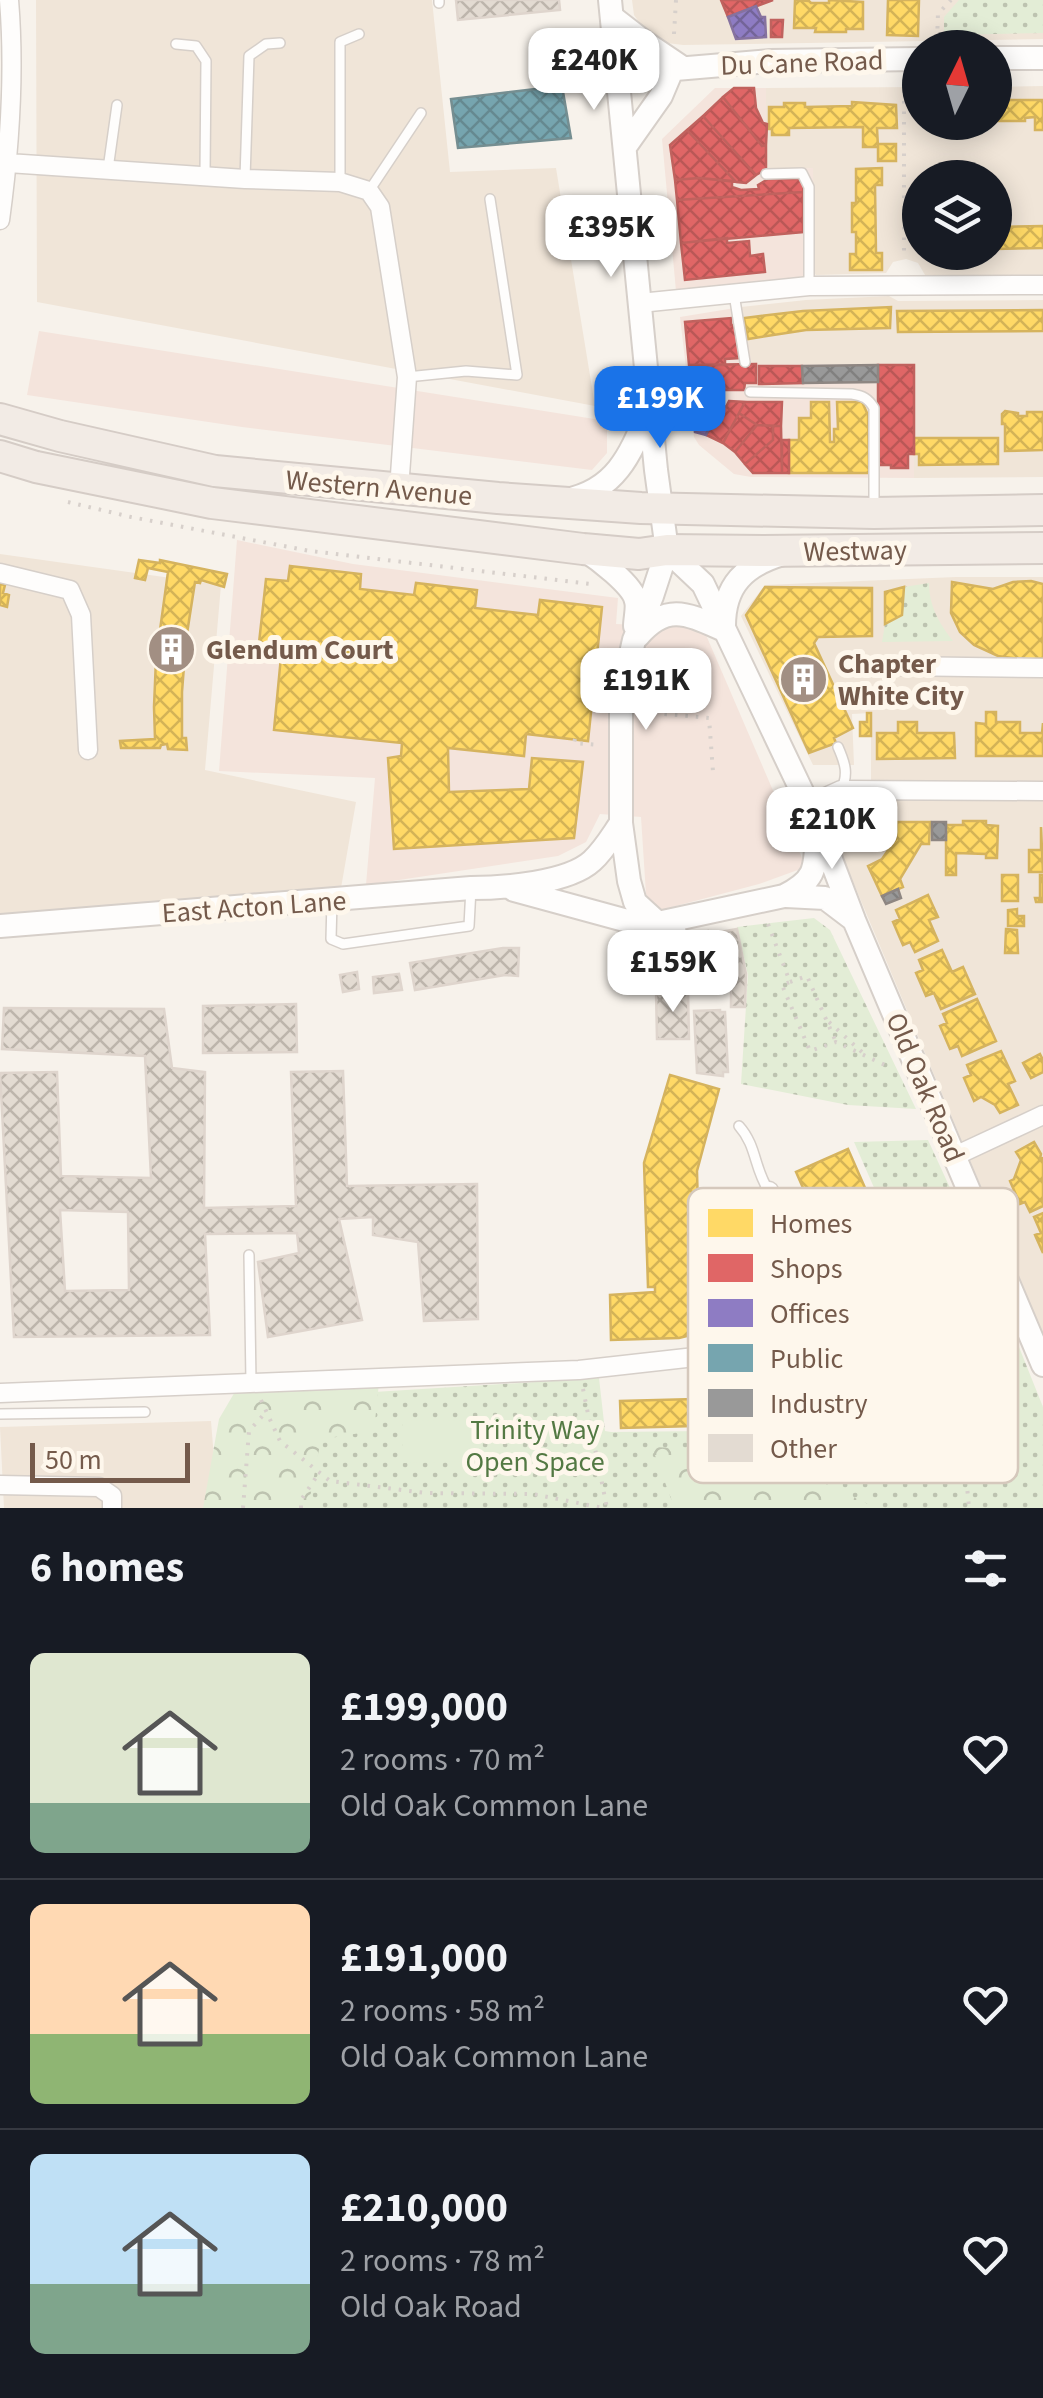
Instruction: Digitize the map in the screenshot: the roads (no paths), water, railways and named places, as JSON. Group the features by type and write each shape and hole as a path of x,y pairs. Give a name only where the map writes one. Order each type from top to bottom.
{"highway":[{"name":"Western Avenue","path":"0,419 214,471 558,502 765,511"},
{"name":"Western Avenue","path":"0,456 212,503 583,549 639,554 667,550"},
{"name":"Westway","path":"765,511 874,514 1043,510"},
{"name":"Westway","path":"667,550 1043,548"}],"street":[{"path":"0,220 8,162 13,46 9,0"},
{"path":"611,9 667,550 634,640"},
{"name":"Du Cane Road","path":"611,9 643,42 678,69"},
{"name":"Du Cane Road","path":"618,74 770,62 902,58"},
{"path":"1012,58 1043,58"},
{"path":"624,147 678,69"},
{"path":"8,162 340,182 368,191 380,207 407,378 399,489"},
{"path":"640,303 809,286 1043,285"},
{"path":"558,502 588,494 611,478 628,456 650,407"},
{"path":"583,549 608,567 636,599 634,640 622,697 621,823 635,902 668,921 784,896 825,898 854,920"},
{"name":"Old Oak Road","path":"667,550 703,584 812,814 968,1188"},
{"path":"634,640 650,622 664,616 689,615 724,630 728,593 745,572 770,558 808,550"},
{"path":"0,573 70,590 81,615 88,750"},
{"path":"899,666 1043,668"},
{"path":"812,814 841,790 1043,791"},
{"name":"Old Oak Road","path":"784,896 802,887 814,873 812,814"},
{"name":"East Acton Lane","path":"0,926 508,888 590,864 621,823"},
{"name":"East Acton Lane","path":"508,888 624,920 668,921"},
{"path":"955,1156 1043,1115"},
{"name":"Old Oak Road","path":"1018,1306 1043,1365"},
{"path":"0,1393 580,1370 688,1358"},
{"path":"0,1485 99,1487 112,1496 112,1508"}],"lane":[{"path":"340,182 340,42 359,34"},
{"path":"176,44 196,46 206,61 205,174"},
{"path":"245,178 249,56 266,44 280,44"},
{"path":"108,170 117,105"},
{"path":"368,191 421,113"},
{"path":"766,174 802,173 809,187 809,286"},
{"path":"407,378 466,372 517,375 490,198"},
{"path":"734,294 745,362"},
{"path":"750,392 852,394 870,401 874,408 874,514"},
{"path":"838,746 846,769 841,790"},
{"path":"332,900 331,938 343,944 469,926 471,888"},
{"path":"668,921 690,976 708,987"},
{"path":"739,1126 750,1138 768,1188"},
{"path":"249,1255 252,1382"},
{"path":"0,1414 145,1412"}],"place":[{"name":"Glendum Court","path":"171,649"},
{"name":"Chapter White City","path":"803,679"}],"park label":[{"name":"Trinity Way Open Space","path":"535,1445"}]}
